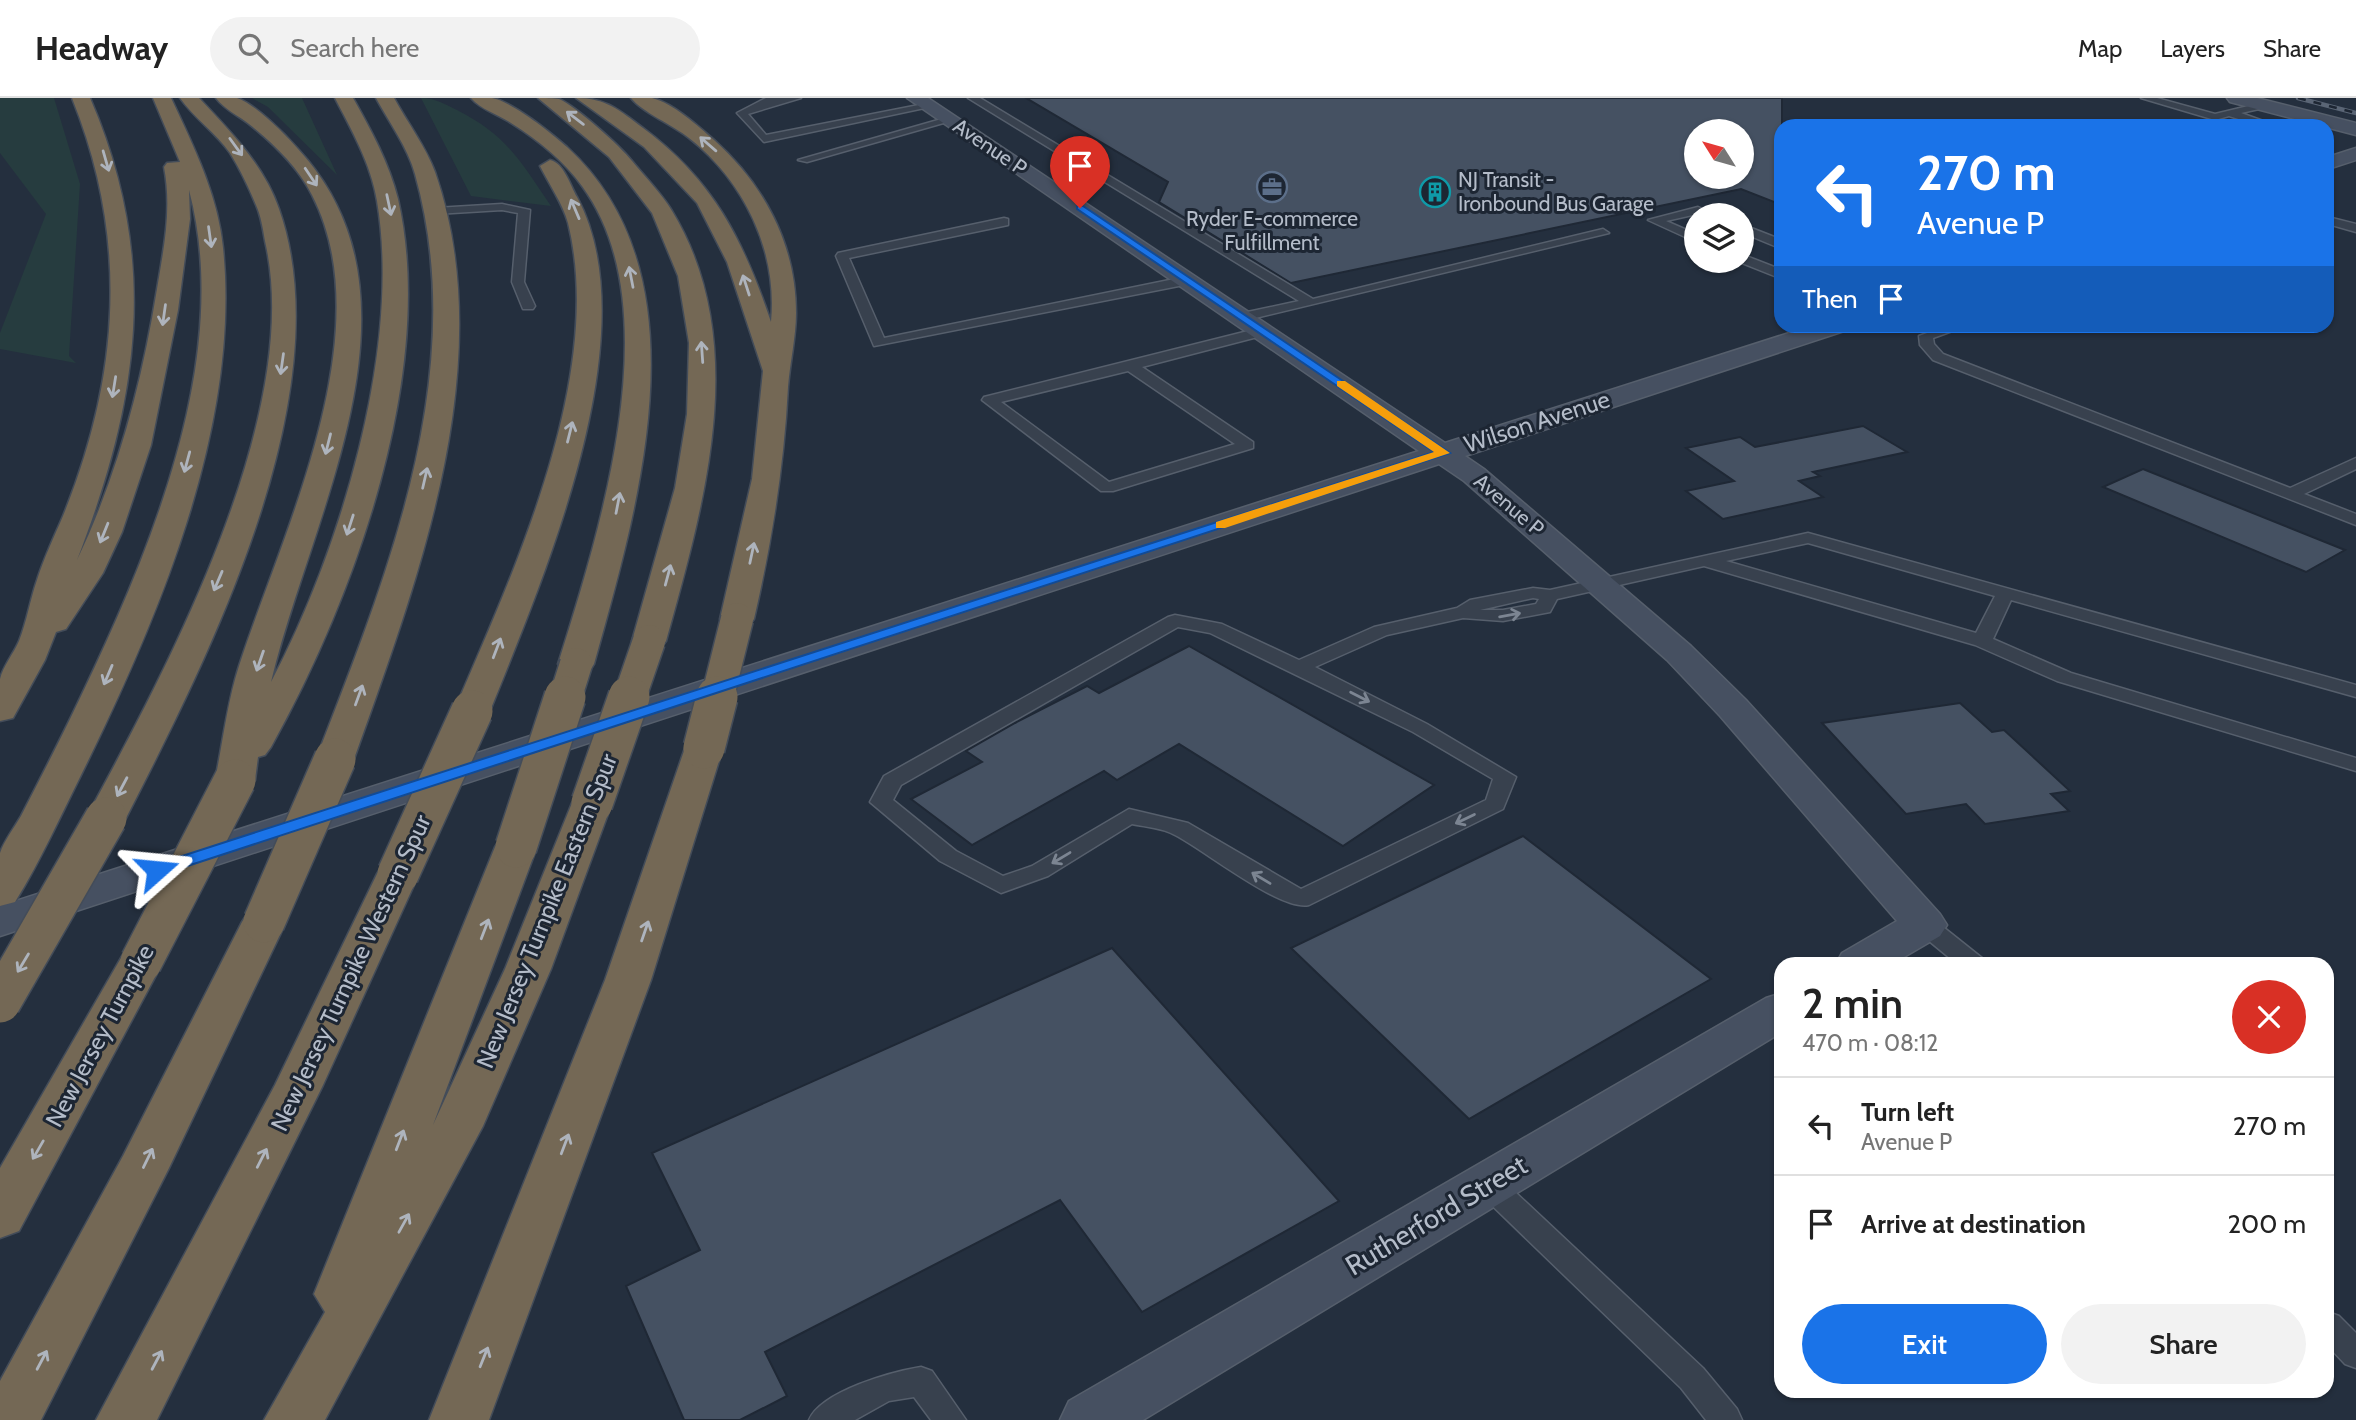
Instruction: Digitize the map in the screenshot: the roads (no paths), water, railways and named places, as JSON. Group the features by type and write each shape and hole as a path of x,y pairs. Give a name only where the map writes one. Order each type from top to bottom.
{"highway":[{"path":"0,710 35,643 56,574 96,463 112,400 123,281 117,206 102,146 80,98"},
{"path":"0,1002 106,818 180,671 228,556 269,435 283,363 285,286 282,253 270,209 256,177 239,149 214,120 180,108 162,98"},
{"path":"225,98 281,141 321,192 340,240 347,307 344,366 328,446 300,546 256,668 235,780"},
{"path":"235,780 298,663 324,598 359,495 388,376 396,285 392,220 378,166 364,132 344,98"},
{"path":"10,1420 143,1168 264,922 335,759 403,565 436,424 447,320 445,272 436,211 412,144 385,98"},
{"name":"New Jersey Turnpike Western Spur","path":"296,1415 406,1123 470,970 516,847 576,664 602,572 627,454 635,377 634,296 618,230 598,194 555,144 480,98"},
{"name":"New Jersey Turnpike Eastern Spur","path":"296,1415 458,1126 528,969 592,803 649,641 685,509 701,422 702,349 693,289 673,230 643,181 609,145 547,98"},
{"path":"585,98 649,141 676,164 706,200 732,246 776,373"},
{"path":"458,1420 628,980 704,748 737,619 766,482 785,309 769,224 754,195 704,140 640,98"},
{"path":"0,892 74,751 130,623 181,485 201,405 213,320 212,251 205,207 176,150 165,145 180,108"},
{"name":"New Jersey Turnpike Western Spur","path":"126,1420 299,1085 398,874 472,711 548,510 571,428 590,324 590,266 580,219 561,180 515,120"},
{"path":"21,670 86,575 113,510 141,426 161,336 179,219 176,150"},
{"name":"New Jersey Turnpike","path":"0,1216 141,961 235,780"}],"street":[{"name":"Avenue P","path":"923,102 1444,453 1603,584 1679,653 1733,708 1925,925"},
{"path":"2232,106 2264,105 2318,119"},
{"path":"2334,123 2356,129"},
{"path":"2334,161 2356,154"},
{"name":"Wilson Avenue","path":"0,921 1813,333"},
{"path":"1870,957 1925,925"},
{"name":"Rutherford Street","path":"1090,1420 1774,1015"}],"lane":[{"path":"796,98 770,100 742,113 764,139 923,102"},
{"path":"973,98 1311,303"},
{"path":"2146,98 2215,117 2232,106 2258,119"},
{"path":"803,160 949,120"},
{"path":"436,211 502,207 524,210 518,282 528,306"},
{"path":"1684,213 1654,220 1684,233"},
{"path":"1004,222 842,256 878,343 1189,281"},
{"path":"2334,222 2356,228"},
{"path":"1243,317 1603,233"},
{"path":"1754,233 1774,242"},
{"path":"1754,263 1774,272"},
{"path":"1130,366 1247,445 1107,488 989,400 1264,331"},
{"path":"1936,333 1926,336 1927,345 1938,357 2356,520"},
{"path":"2291,494 2356,463"},
{"path":"1299,667 1420,728 1505,777 1495,804 1301,899 1268,883 1181,828 1129,816 1040,870 1000,885 948,856 881,802 892,781 1175,621 1215,628 1299,667 1381,631 1463,612 1489,619 1544,608 1550,595 1808,538 2356,691"},
{"path":"1707,561 1982,641 2064,677 2356,765"},
{"path":"1982,641 2005,593"},
{"path":"1925,925 1964,957"},
{"path":"1488,1184 1692,1378 1726,1420"},
{"path":"2334,1332 2356,1354"},
{"path":"825,1420 883,1388 921,1381 950,1420"}],"railway":[{"path":"2298,98 2356,113"}],"place":[{"name":"Ryder E-commerce Fulfillment","path":"1272,187"},
{"name":"NJ Transit - Ironbound Bus Garage","path":"1435,192"}]}
